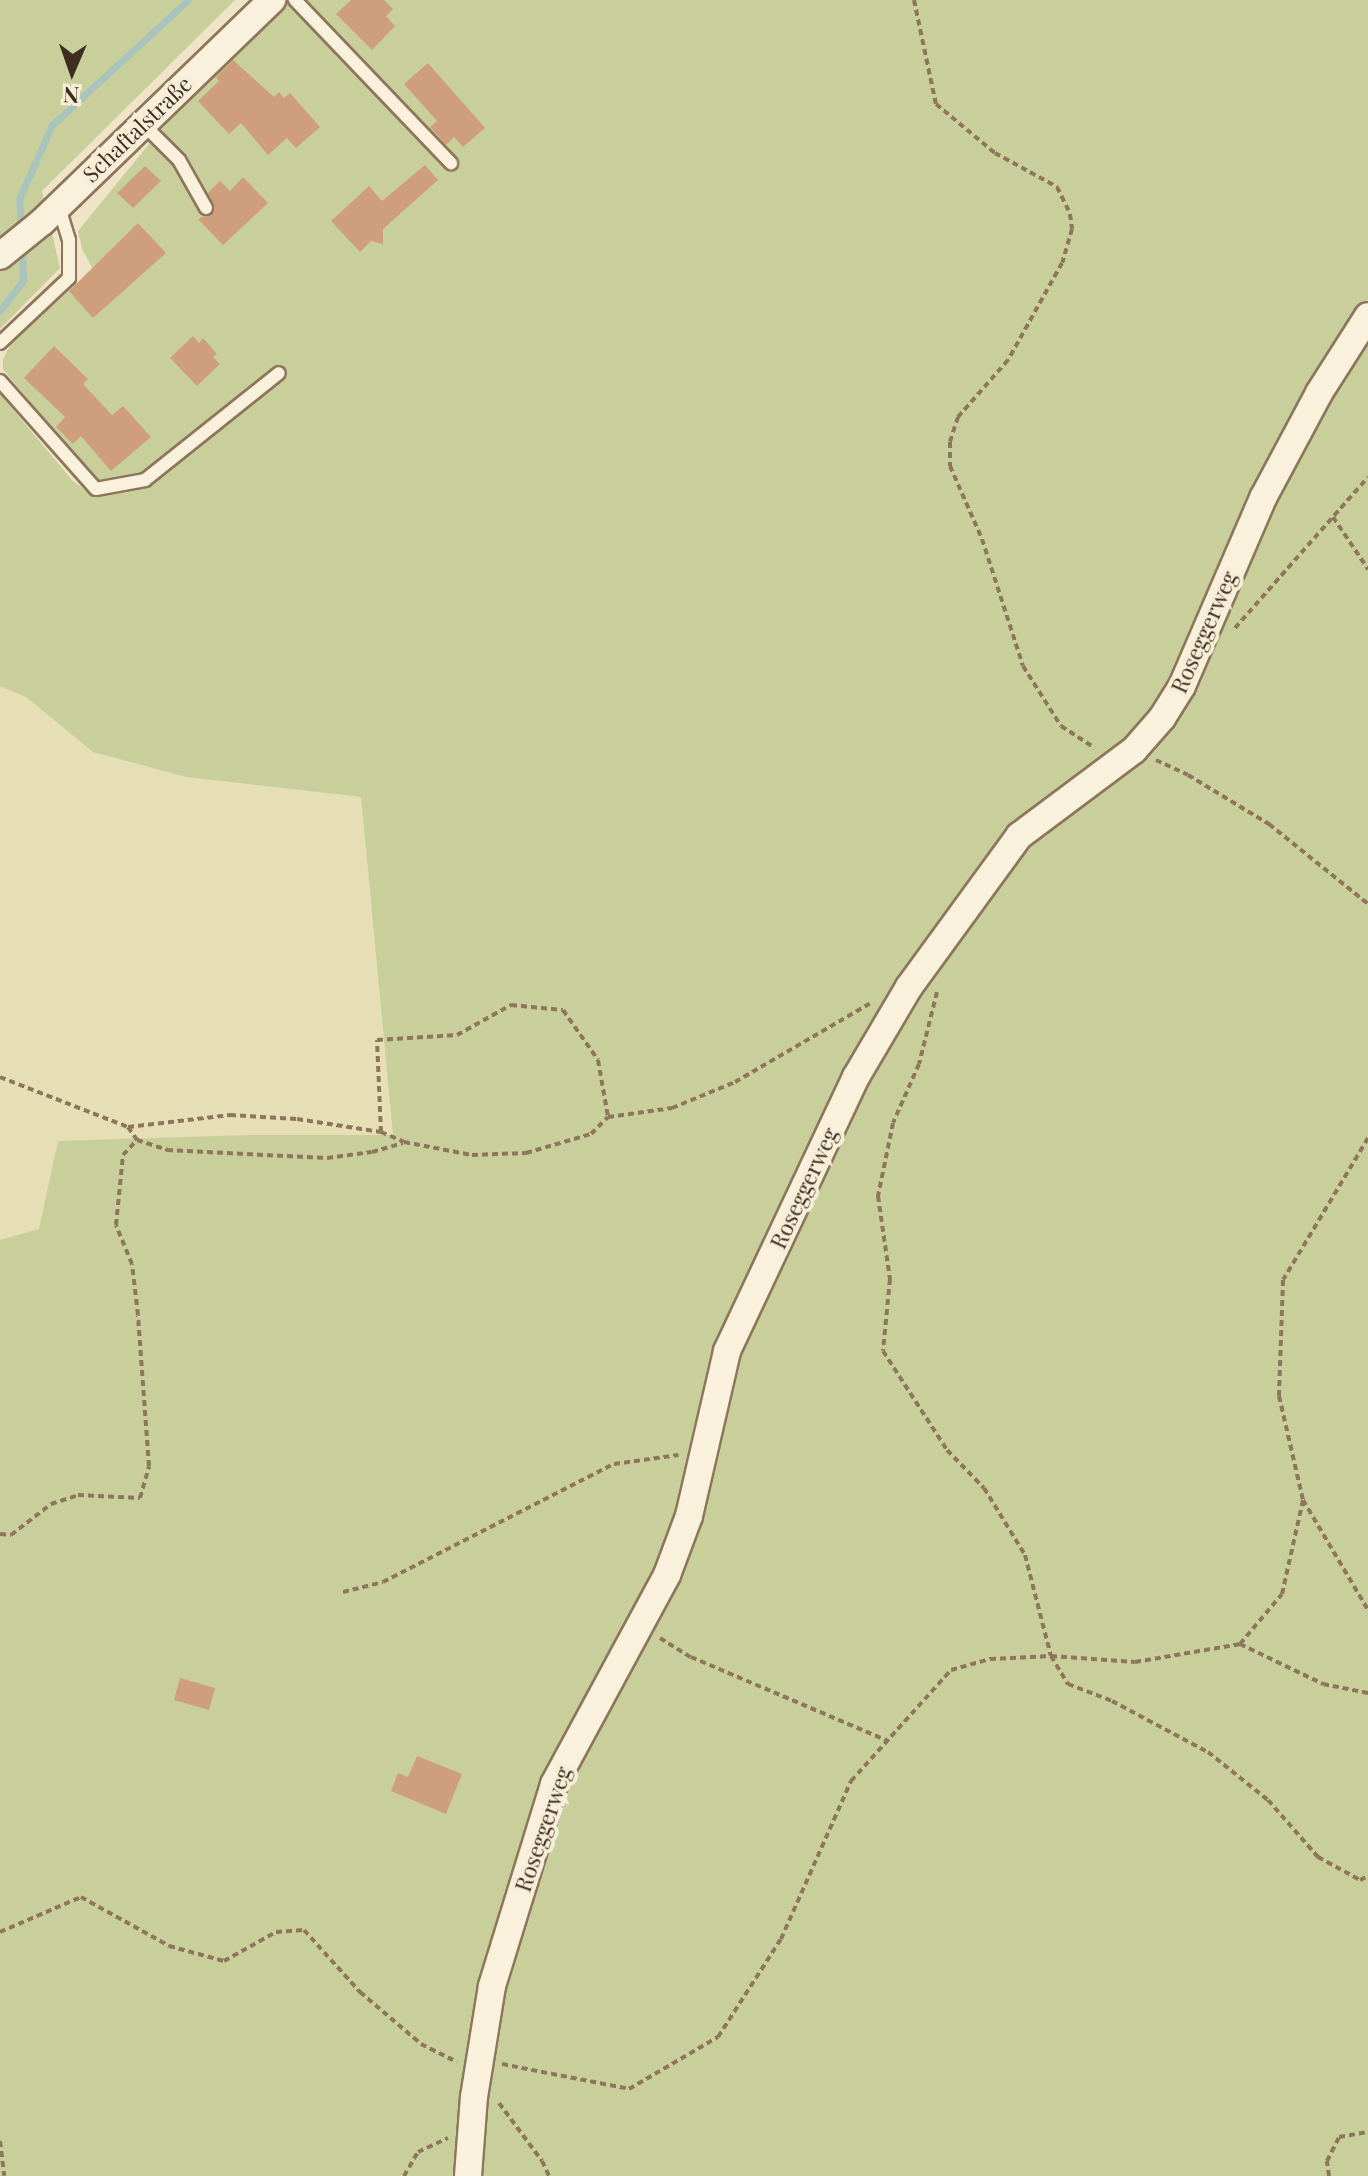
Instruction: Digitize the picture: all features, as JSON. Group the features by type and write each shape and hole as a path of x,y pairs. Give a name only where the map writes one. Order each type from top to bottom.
{"street":[{"name":"Schaftalstraße","path":"3,254 50,213 272,0"},
{"name":"Roseggerweg","path":"468,2176 479,2066 492,1986 554,1784 667,1575 689,1516 727,1351 856,1077 909,987 1019,836 1126,756 1162,718 1182,686 1263,498 1319,393 1368,316"}],"lane":[{"path":"295,0 451,163"},
{"path":"143,124 179,160 206,208"},
{"path":"0,343 69,278 69,240 50,213"},
{"path":"0,381 96,489 145,480 279,373"}],"path":[{"path":"914,0 936,104 995,153 1057,187 1070,214 1071,237 1062,263 1008,360 958,417 950,442 950,466 982,539 1023,666 1061,726 1126,756 1188,775 1269,824 1368,904"},
{"path":"1233,630 1368,477"},
{"path":"1333,517 1368,569"},
{"path":"941,980 919,1064 893,1123 878,1196 890,1279 883,1351 947,1450 984,1488 1025,1555 1051,1656 1068,1684 1112,1701 1208,1752 1268,1800 1318,1857 1360,1880 1368,1876"},
{"path":"0,1077 128,1127 230,1115 297,1119 381,1132 404,1142 472,1155 526,1153 591,1134 608,1117 672,1108 735,1082 897,987 909,987"},
{"path":"381,1132 377,1040 457,1035 511,1005 563,1010 598,1060 608,1117"},
{"path":"128,1127 137,1140 167,1150 327,1158 372,1152 404,1142"},
{"path":"1368,1138 1283,1280 1279,1396 1303,1500 1368,1610"},
{"path":"0,1534 11,1535 51,1504 78,1495 117,1500 140,1498 149,1466 138,1315 132,1264 116,1225 123,1155 137,1140"},
{"path":"343,1592 383,1582 614,1464 704,1451"},
{"path":"1240,1644 1282,1594 1303,1500"},
{"path":"639,1625 691,1657 888,1741"},
{"path":"0,1932 81,1897 169,1946 224,1961 276,1932 304,1930 360,1992 421,2044 479,2066 629,2089 718,2037 781,1939 851,1781 951,1670 990,1659 1051,1656 1135,1662 1240,1644 1323,1684 1368,1693"},
{"path":"479,2066 549,2176"},
{"path":"404,2176 418,2152 472,2128"},
{"path":"1329,2176 1327,2161 1339,2137 1368,2132"},
{"path":"0,2141 4,2176"}],"shaded area":[{"path":"0,686 26,697 93,752 186,777 361,797 393,1135 249,1135 39,1230 0,1240"}],"green space":[{"path":"0,0 235,0 42,191 60,268 0,329"},
{"path":"287,0 1368,0 1368,2176 0,2176 0,1240 39,1229 58,1141 249,1135 393,1135 361,797 186,777 93,752 26,697 0,686 0,394 72,480 94,497 110,487 92,476 3,369 3,359 12,342 93,269 82,249 78,231 158,133"}],"building":[{"path":"351,0 384,0 393,9 386,16 395,26 372,50 336,14"},
{"path":"233,60 274,97 279,92 284,98 290,93 320,127 296,148 287,138 268,155 241,123 229,134 198,101 219,81 216,77"},
{"path":"428,63 485,128 463,147 454,137 446,145 430,127 437,121 404,84"},
{"path":"425,165 438,180 383,229 383,244 371,241 360,252 331,221 369,186 382,201"},
{"path":"145,166 161,181 133,208 117,193"},
{"path":"243,177 268,203 223,245 198,219 214,212 208,193 220,181 230,191"},
{"path":"138,223 166,253 93,318 69,291"},
{"path":"193,336 199,343 203,338 217,354 213,357 220,364 197,386 170,358"},
{"path":"54,346 88,379 83,384 112,415 123,406 151,437 111,471 81,436 73,444 56,427 65,417 24,378"},
{"path":"180,1678 215,1688 209,1710 174,1700"},
{"path":"417,1756 462,1774 446,1814 391,1791 398,1773 408,1777"}],"waterway":[{"path":"21,232 19,199 52,125 188,0"},
{"path":"0,311 23,280 22,249"}]}
